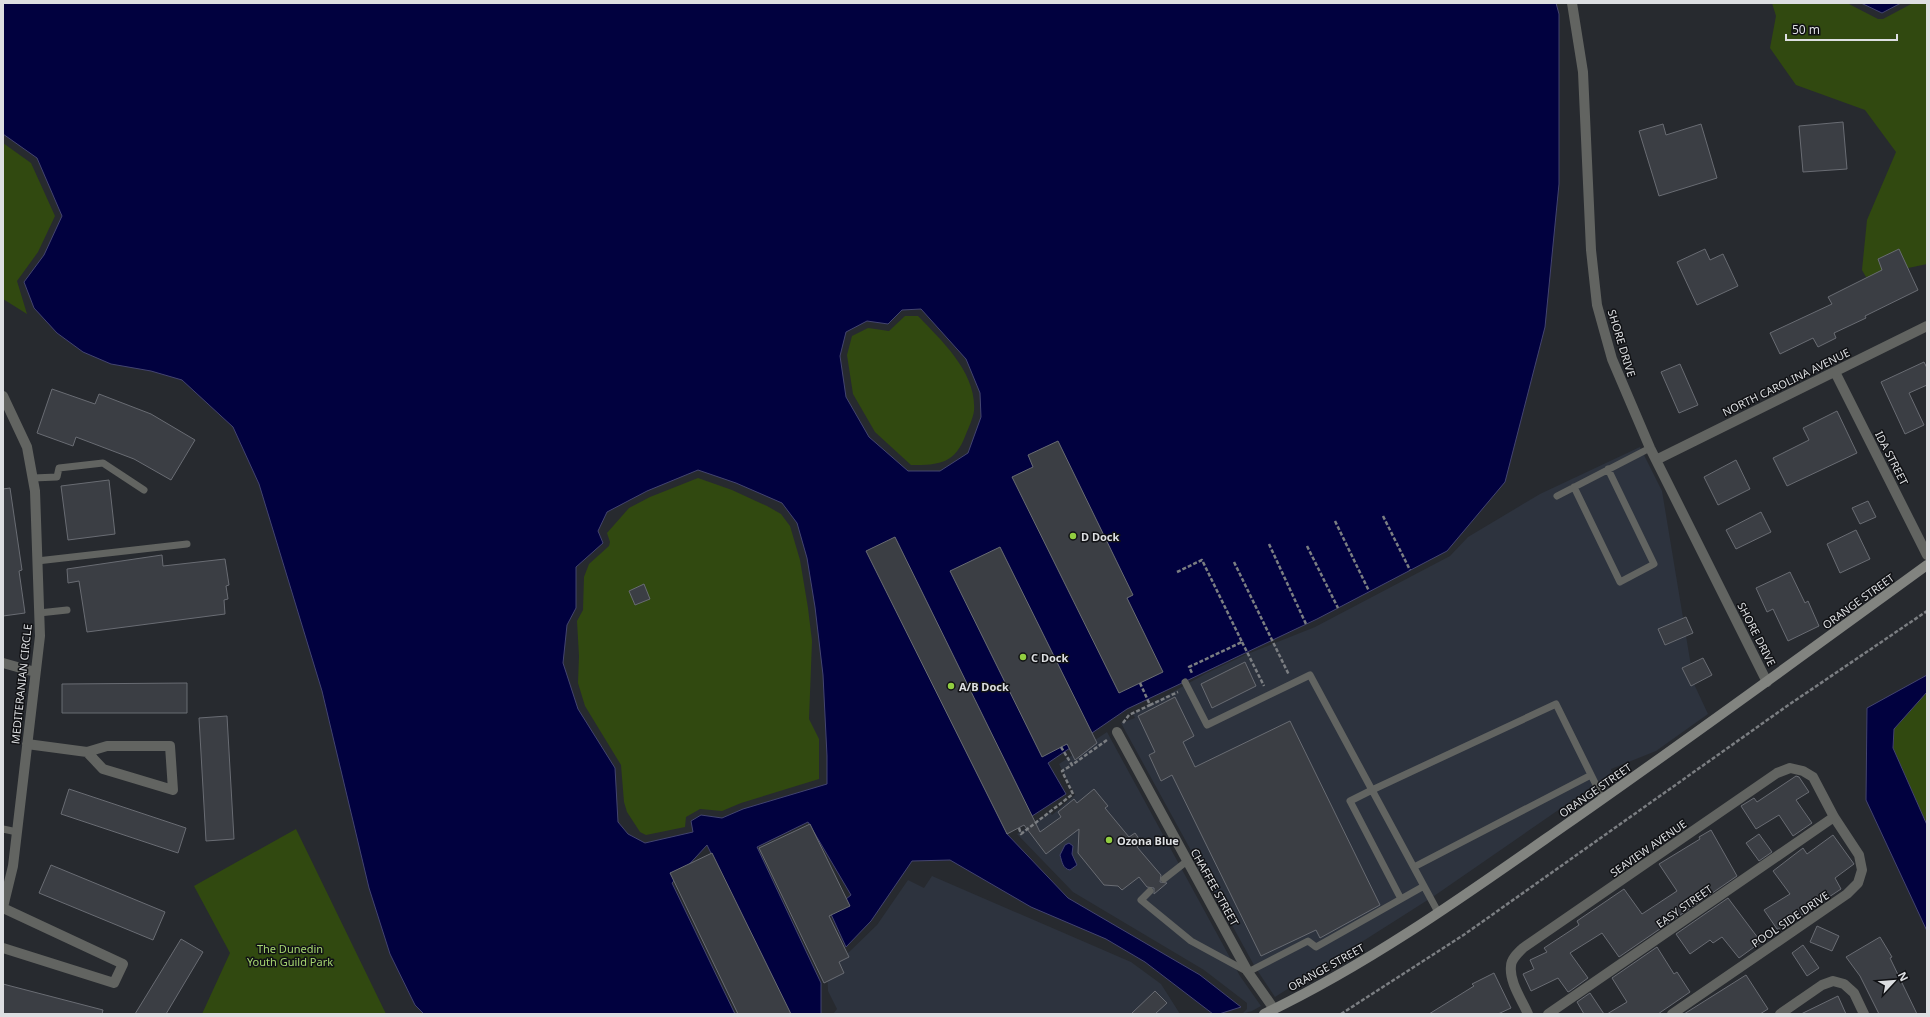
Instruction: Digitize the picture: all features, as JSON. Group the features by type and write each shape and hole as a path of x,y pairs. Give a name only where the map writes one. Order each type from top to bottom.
{"street":[{"name":"SHORE DRIVE","path":"1572,3 1583,72 1591,250 1597,305 1612,359 1650,448 1767,682"},
{"name":"NORTH CAROLINA AVENUE","path":"1656,460 1927,326"},
{"name":"IDA STREET","path":"1835,372 1927,555"},
{"name":"MEDITERANIAN CIRCLE","path":"3,396 27,447 35,492 40,636 13,866 3,908"},
{"name":"ORANGE STREET","path":"1264,1014 1340,974 1393,943 1603,799 1927,565"},
{"path":"3,663 35,672"},
{"name":"CHAFFEE STREET","path":"1117,732 1248,972 1274,1009"},
{"path":"27,744 88,752 107,746 170,746 173,790 103,768 88,752"},
{"name":"SEAVIEW AVENUE","path":"1528,1014 1512,982 1510,966 1514,958 1523,948 1777,773 1790,768 1803,771 1813,777 1834,817"},
{"name":"EASY STREET","path":"1548,1014 1834,817"},
{"name":"POOL SIDE DRIVE","path":"1672,1014 1847,894 1858,883 1862,870 1858,855 1834,817"},
{"path":"3,908 123,964 114,983 3,948"},
{"path":"1780,1014 1822,984 1833,981 1844,984 1854,994 1864,1014"}],"lane":[{"path":"1557,496 1650,448"},
{"path":"32,478 57,477 59,468 102,463 144,490"},
{"path":"1574,487 1620,582 1634,575 1654,564 1608,469"},
{"path":"37,561 187,544"},
{"path":"39,613 67,610"},
{"path":"1185,682 1206,725 1310,675 1438,912"},
{"path":"1401,899 1350,801 1372,790 1556,704 1603,799"},
{"path":"1414,866 1591,775"},
{"path":"3,829 17,832"},
{"path":"1164,879 1187,861"},
{"path":"1150,891 1141,900 1191,941 1248,972 1308,941 1316,947 1424,886"}],"path":[{"path":"1383,516 1410,570"},
{"path":"1335,521 1369,591"},
{"path":"1269,544 1306,624"},
{"path":"1307,546 1338,608"},
{"path":"1177,572 1202,560 1268,695"},
{"path":"1234,562 1293,683"},
{"path":"1341,1014 1465,934 1787,706 1927,611"},
{"path":"1189,667 1242,642"},
{"path":"1140,683 1150,705"},
{"path":"1019,828 1021,834 1073,794 1062,771 1117,732 1129,716 1175,692 1189,690"},
{"path":"1061,747 1072,765"}],"shaded area":[{"path":"3,3 1556,3 1559,14 1559,184 1545,327 1505,482 1447,551 1317,619 1127,709 1048,763 1066,794 1006,833 1068,898 1200,975 1241,1007 1219,1014 1213,1014 1145,962 1106,939 1031,907 950,860 912,861 871,921 846,947 830,912 851,895 808,822 757,847 821,983 821,1014 790,1014 707,845 672,883 735,1014 424,1014 415,1005 390,954 369,888 322,691 259,484 233,427 182,380 151,371 111,364 83,352 57,333 34,308 24,282 44,255 62,216 37,158 3,134","holes":["921,309 966,359 980,393 981,417 968,453 940,471 908,471 869,437 846,397 840,356 846,332 867,321 888,324 902,310","698,470 736,483 782,503 797,523 807,558 815,607 823,675 827,784 743,809 722,818 701,815 691,821 693,832 645,843 628,834 618,822 615,768 578,709 563,663 567,625 576,608 576,567 603,543 598,531 607,512 647,491"]},
{"path":"1861,3 1901,3 1882,13"},
{"path":"1640,447 1662,491 1694,684 1708,714 1656,751 1611,769 1612,773 1434,896 1275,997 1255,967 1121,723 1135,718 1133,714 1205,674 1245,655 1315,627 1450,556 1468,537 1540,494"},
{"path":"1927,675 1927,692 1894,729 1893,748 1927,825 1927,931 1866,800 1867,708"},
{"path":"1107,732 1240,976 1261,1006 1252,1011 1242,1014 1247,1009 1247,1003 1204,970 1073,892 1017,834 1050,812 1052,815 1075,795 1059,764"},
{"path":"1069,843 1073,846 1072,854 1077,865 1070,870 1064,867 1060,855 1065,845"},
{"path":"932,876 1131,962 1161,984 1180,1014 833,1014 837,1009 828,991 824,910 847,954 877,925 908,880 924,888"}],"green space":[{"path":"1772,3 1847,3 1878,19 1883,19 1913,3 1927,3 1927,264 1866,277 1862,270 1867,220 1896,152 1865,110 1796,85 1770,48 1776,16"},
{"path":"3,143 31,163 55,216 38,252 17,281 27,314 3,299"},
{"path":"905,316 918,316 947,347 964,371 970,384 973,397 974,411 962,444 957,452 951,457 938,463 911,465 875,432 853,394 847,355 852,336 868,328 889,331"},
{"path":"698,478 732,490 767,506 781,514 790,526 800,560 812,641 809,719 819,739 819,779 741,803 722,811 700,809 686,817 685,827 646,835 640,832 627,812 624,802 621,765 585,706 578,683 579,656 577,621 583,610 584,577 589,564 609,546 610,542 607,533 629,508 650,497"},
{"path":"1927,692 1927,825 1893,748 1894,729"},
{"name":"The Dunedin Youth Guild Park","path":"296,829 386,1014 202,1014 230,953 194,886"}],"building":[{"path":"1843,122 1847,169 1803,172 1799,126"},
{"path":"1663,124 1666,135 1701,124 1717,178 1659,196 1639,131"},
{"path":"1705,249 1710,260 1723,254 1738,286 1697,305 1677,262"},
{"path":"1899,249 1918,290 1865,316 1866,318 1834,333 1836,338 1818,347 1813,338 1780,354 1770,333 1832,304 1828,297 1882,270 1878,259"},
{"path":"1924,362 1927,368 1927,385 1909,393 1924,425 1905,434 1881,382"},
{"path":"1680,364 1698,405 1679,413 1661,372"},
{"path":"52,389 95,404 99,394 151,414 195,440 171,480 134,459 76,437 73,446 37,433"},
{"path":"1837,411 1857,453 1787,486 1773,458 1809,440 1803,428"},
{"name":"D Dock","path":"1058,441 1133,595 1127,598 1163,672 1119,693 1012,477 1033,467 1028,455"},
{"path":"1736,460 1750,489 1718,505 1704,477"},
{"path":"109,480 115,534 68,540 61,486"},
{"path":"10,488 22,570 19,571 25,613 3,616 3,489"},
{"path":"1868,501 1876,517 1860,524 1852,508"},
{"path":"1761,512 1771,532 1736,549 1726,530"},
{"path":"1856,530 1870,559 1840,573 1827,544"},
{"name":"A/B Dock","path":"895,537 1040,832 1061,817 1058,812 1074,799 1077,803 1094,789 1108,806 1105,808 1129,837 1135,833 1142,843 1137,847 1161,875 1160,882 1167,883 1154,894 1154,888 1147,887 1139,877 1122,890 1118,886 1104,885 1078,853 1079,829 1046,854 1024,825 1007,834 866,551"},
{"name":"C Dock","path":"1000,547 1097,743 1075,760 1067,744 1042,757 950,571"},
{"path":"162,555 163,566 225,559 229,585 226,586 228,599 224,600 225,614 87,632 79,581 68,583 67,569"},
{"path":"1790,572 1805,603 1808,601 1819,626 1788,641 1773,609 1767,612 1756,588"},
{"path":"644,584 650,599 635,605 629,591"},
{"path":"1686,617 1693,633 1665,645 1658,629"},
{"path":"1703,658 1712,675 1691,686 1682,668"},
{"path":"1245,662 1256,686 1212,708 1201,684"},
{"path":"187,683 187,713 62,713 62,684"},
{"path":"1175,697 1194,736 1183,742 1195,767 1290,721 1380,905 1320,938 1316,930 1261,956 1172,775 1161,781 1149,755 1155,752 1138,716"},
{"path":"227,716 234,839 206,841 199,718"},
{"path":"1796,776 1799,777 1809,792 1796,800 1812,823 1793,836 1779,815 1756,829 1741,806 1754,798 1757,802"},
{"path":"69,789 186,828 178,853 61,814"},
{"path":"810,824 850,906 829,916 849,957 839,962 844,973 824,983 759,848"},
{"path":"1711,830 1737,876 1619,957 1602,933 1570,953 1588,978 1570,991 1568,992 1558,978 1531,991 1523,974 1534,969 1530,960 1547,952 1544,948 1579,925 1577,921 1624,889 1642,914 1677,891 1659,864 1700,839 1699,837"},
{"path":"1759,834 1772,852 1759,861 1746,843"},
{"path":"1833,835 1854,864 1835,878 1841,889 1781,929 1777,929 1764,910 1790,894 1773,871 1803,848 1807,854"},
{"path":"712,853 791,1014 738,1014 670,873"},
{"path":"51,865 165,912 153,940 39,893"},
{"path":"1728,898 1761,942 1739,958 1722,937 1713,943 1710,940 1690,954 1676,934"},
{"path":"1817,926 1839,936 1832,951 1810,942"},
{"path":"1880,937 1892,957 1890,958 1917,1014 1879,1014 1860,976 1846,957"},
{"path":"181,939 203,952 166,1014 135,1014"},
{"path":"1803,945 1819,968 1807,976 1792,953"},
{"path":"1657,947 1674,974 1677,972 1690,992 1658,1014 1607,1014 1627,1002 1612,978"},
{"path":"1494,973 1511,1008 1498,1014 1429,1014 1474,986 1472,984"},
{"path":"1746,975 1768,1009 1760,1014 1684,1014"},
{"path":"3,984 103,1010 102,1014 3,1014"},
{"path":"1155,991 1167,1003 1155,1014 1131,1014"},
{"path":"1590,993 1604,1014 1584,1014 1577,1002"},
{"path":"1838,996 1846,1014 1801,1014"}],"place":[{"name":"D Dock","path":"1073,536"},
{"name":"C Dock","path":"1023,657"},
{"name":"A/B Dock","path":"951,686"},
{"name":"Ozona Blue","path":"1109,840"}]}
